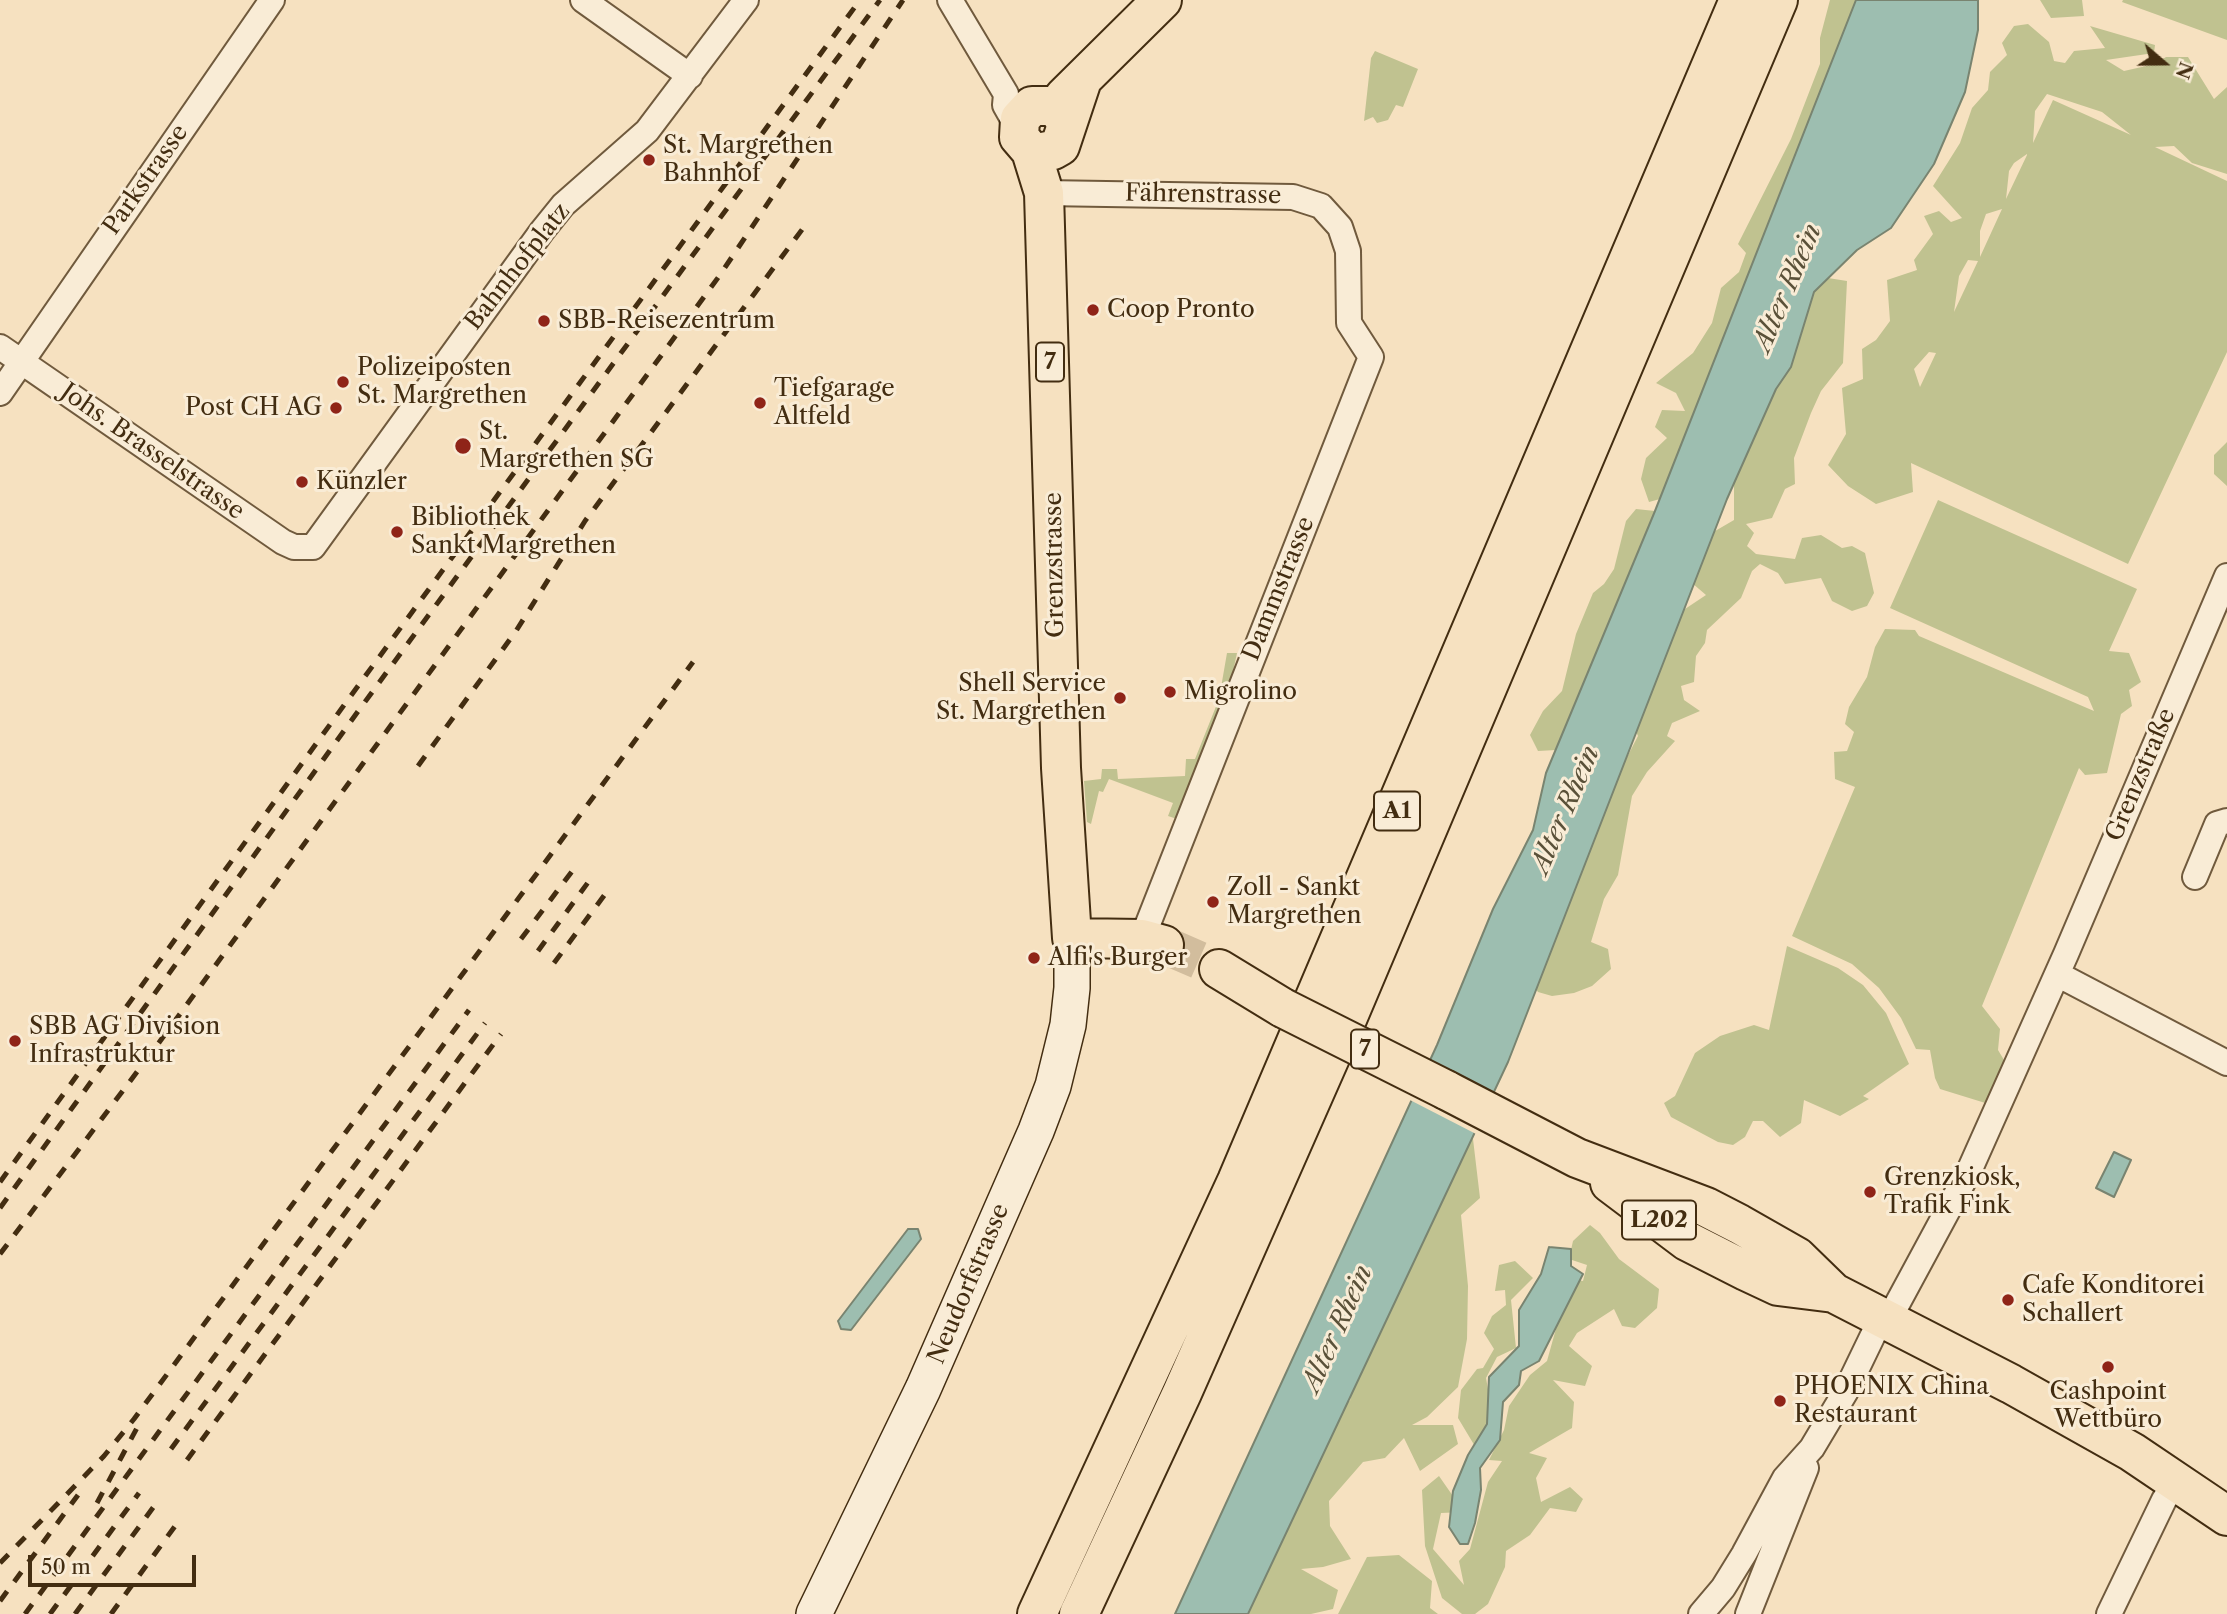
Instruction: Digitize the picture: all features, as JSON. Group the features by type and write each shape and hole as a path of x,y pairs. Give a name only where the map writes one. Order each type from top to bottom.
{"main road":[{"path":"1038,122 1162,0"},
{"name":"A1","path":"1037,1614 1237,1181 1739,0"},
{"name":"A1","path":"1079,1614 1177,1405 1342,1031 1778,0"},
{"name":"Grenzstrasse","path":"1038,122 1044,193 1061,768 1072,938"},
{"path":"1072,938 1153,942"},
{"name":"Neudorfstrasse","path":"814,1614 923,1389 1041,1119 1068,1025 1072,988 1072,938"},
{"name":"7","path":"1219,969 1283,1008 1446,1090"},
{"name":"L202","path":"1446,1090 1574,1156 1687,1241 1778,1286 1859,1306 2011,1384 2177,1480 2227,1516"}],"street":[{"name":"Parkstrasse","path":"0,393 272,0"},
{"path":"583,0 690,76"},
{"name":"Bahnhofplatz","path":"307,548 319,541 421,396 563,205 648,131 746,0"},
{"name":"Grenzstrasse","path":"950,0 1038,122"},
{"name":"Fährenstrasse","path":"1044,193 1293,197 1321,206 1340,227 1348,251 1349,323 1371,357"},
{"name":"Johs. Brasselstrasse","path":"0,347 283,542 307,548"},
{"name":"Dammstrasse","path":"1153,942 1371,357"},
{"name":"Grenzstraße","path":"1812,1448 1846,1391 1874,1333 1859,1306 1970,1169 2057,974 2227,576"},
{"path":"2194,877 2217,824 2227,821"},
{"path":"2057,974 2227,1063"},
{"path":"1701,1614 1737,1565 1785,1478 1812,1448"},
{"path":"1748,1614 1812,1448"},
{"path":"2109,1614 2164,1500 2177,1480"}],"green space":[{"path":"1830,0 1866,0 1800,144 1660,499 1649,502 1641,479 1646,458 1667,438 1655,427 1662,410 1685,411 1676,393 1656,383 1693,353 1712,323 1721,288 1739,272 1746,253 1738,244 1791,139 1820,64 1820,38"},
{"path":"2040,0 2082,0 2084,16 2051,18"},
{"path":"2227,0 2227,40 2122,2"},
{"path":"2028,24 2049,42 2054,61 2065,63 2074,51 2105,48 2090,26 2155,45 2154,53 2106,60 2124,71 2155,64 2166,57 2188,57 2214,99 2227,87 2227,174 2192,163 2174,146 2155,147 2227,181 2227,352 2128,564 1911,463 1913,492 1876,504 1848,486 1828,465 1846,434 1842,388 1863,379 1862,349 1876,340 1890,321 1887,280 1917,270 1914,260 1933,234 1924,216 1939,211 1951,222 1962,218 1933,186 1960,143 1972,108 1988,90 1990,72 2007,55 2002,43 2014,26","holes":["2047,94 2102,112 2131,135 2053,100 2033,143 2035,111","2027,154 2006,199 2009,171 2014,163","2002,209 1980,257 1980,231 1986,214","1968,260 1978,261 1954,312 1959,276","1929,352 1936,353 1920,387 1914,369"]},
{"path":"1375,51 1418,69 1403,107 1396,105 1388,120 1377,123 1373,117 1364,121 1371,58"},
{"path":"1828,278 1847,281 1843,363 1821,391 1811,413 1794,458 1795,484 1785,489 1772,518 1746,524 1754,533 1747,546 1756,554 1795,559 1802,538 1821,535 1842,548 1852,546 1865,553 1874,593 1867,606 1852,611 1832,601 1821,578 1785,584 1778,573 1760,564 1752,571 1741,598 1707,630 1705,643 1696,656 1694,682 1681,686 1684,700 1700,711 1672,723 1667,736 1675,741 1647,772 1632,796 1618,875 1604,899 1591,942 1608,949 1611,969 1592,986 1574,993 1552,996 1538,992 1530,981 1542,957 1555,942 1554,898 1638,736 1631,720 1670,619 1706,595 1692,583 1710,534 1734,520 1734,471 1811,294"},
{"path":"2227,442 2227,486 2214,474 2214,455"},
{"path":"1938,500 2137,589 2109,651 2129,653 2141,682 2129,690 2132,706 2121,714 2107,773 2085,775 2079,768 1982,1006 2000,1029 1998,1050 2007,1065 1995,1106 1940,1089 1935,1078 1930,1050 1916,1049 1901,1018 1879,988 1852,964 1792,936 1855,787 1835,779 1834,752 1847,751 1854,732 1845,724 1849,707 1867,677 1875,647 1885,629 1915,630 1919,636 2094,711 2088,697 1890,608"},
{"path":"1636,509 1655,511 1556,750 1538,751 1530,735 1543,711 1562,691 1576,634 1593,593 1604,584 1614,569 1626,521"},
{"path":"1227,653 1237,653 1227,700 1177,819 1168,816 1173,803 1109,779 1103,792 1099,791 1091,824 1087,822 1084,781 1101,779 1102,769 1117,769 1118,779 1185,776 1186,759 1195,759 1219,699"},
{"path":"1787,946 1838,968 1863,985 1886,1013 1909,1064 1863,1096 1869,1099 1840,1116 1804,1100 1801,1123 1780,1137 1763,1121 1753,1121 1745,1137 1733,1145 1718,1142 1671,1117 1664,1103 1675,1096 1695,1053 1720,1036 1754,1025 1769,1030"},
{"path":"1473,1139 1480,1198 1461,1215 1468,1286 1467,1339 1458,1387 1427,1417 1412,1425 1453,1425 1458,1444 1420,1471 1404,1438 1385,1458 1363,1462 1329,1501 1330,1526 1351,1559 1323,1567 1301,1569 1338,1590 1333,1609 1311,1614 1232,1614 1315,1410 1350,1401 1355,1375 1435,1155"},
{"path":"1590,1225 1600,1233 1619,1259 1659,1289 1657,1308 1635,1328 1622,1326 1614,1309 1577,1333 1569,1346 1592,1366 1585,1386 1553,1380 1574,1402 1572,1428 1529,1453 1547,1458 1536,1478 1541,1502 1570,1487 1583,1499 1576,1512 1550,1508 1530,1535 1506,1551 1505,1567 1488,1604 1475,1614 1462,1614 1442,1598 1425,1546 1422,1490 1439,1476 1464,1512 1441,1513 1433,1549 1464,1585 1459,1561 1470,1549 1488,1482 1502,1461 1489,1460 1504,1430 1509,1406 1530,1375 1547,1361 1562,1307 1561,1277 1583,1281 1587,1265 1569,1259 1573,1241"},
{"path":"1515,1261 1533,1278 1511,1300 1516,1348 1497,1357 1486,1378 1490,1400 1488,1441 1476,1448 1458,1418 1461,1390 1477,1369 1483,1368 1494,1349 1484,1333 1492,1316 1506,1305 1505,1290 1495,1291 1499,1265"},
{"path":"1399,1555 1432,1581 1430,1608 1438,1614 1338,1614 1367,1557"}],"water":[{"name":"Alter Rhein","path":"1856,0 1978,0 1978,30 1965,92 1934,164 1891,228 1857,250 1814,292 1791,367 1776,389 1727,499 1508,1062 1248,1614 1175,1614 1437,1045 1493,909 1533,830 1546,773 1655,511"},
{"path":"2114,1152 2131,1160 2114,1197 2096,1188"},
{"path":"908,1229 918,1229 921,1239 851,1330 841,1329 838,1321"},
{"path":"1549,1247 1571,1249 1571,1266 1583,1274 1539,1361 1521,1371 1519,1385 1503,1402 1500,1440 1480,1468 1481,1490 1475,1523 1468,1544 1460,1544 1449,1527 1453,1491 1468,1455 1487,1424 1489,1377 1519,1346 1519,1310 1541,1274"}],"pier":[{"path":"1423,1067 1492,1103 1478,1135 1408,1099"}],"tunnel":[{"path":"1164,945 1219,969"}],"railway":[{"path":"0,1182 347,701 860,0"},
{"path":"0,1208 359,710 880,0"},
{"path":"0,1254 158,1044 720,275 903,0"},
{"path":"418,766 516,631 585,521 804,227"},
{"path":"0,1563 104,1456 134,1419 693,662"},
{"path":"521,939 576,866"},
{"path":"538,951 592,877"},
{"path":"554,963 609,889"},
{"path":"25,1614 469,1010"},
{"path":"171,1449 485,1023"},
{"path":"187,1460 501,1034"},
{"path":"97,1503 138,1426"},
{"path":"50,1614 139,1493"},
{"path":"0,1601 78,1495"},
{"path":"75,1614 155,1505"},
{"path":"111,1614 178,1522"}],"place":[{"name":"St. Margrethen Bahnhof","path":"649,160"},
{"name":"Coop Pronto","path":"1093,310"},
{"name":"SBB-Reisezentrum","path":"544,321"},
{"name":"Polizeiposten St. Margrethen","path":"343,382"},
{"name":"Tiefgarage Altfeld","path":"760,403"},
{"name":"Post CH AG","path":"336,408"},
{"name":"St. Margrethen SG","path":"463,446"},
{"name":"Künzler","path":"302,482"},
{"name":"Bibliothek Sankt Margrethen","path":"397,532"},
{"name":"Migrolino","path":"1170,692"},
{"name":"Shell Service St. Margrethen","path":"1120,698"},
{"name":"Zoll - Sankt Margrethen","path":"1213,902"},
{"name":"Alfi's Burger","path":"1034,958"},
{"name":"SBB AG Division Infrastruktur","path":"15,1041"},
{"name":"Grenzkiosk, Trafik Fink","path":"1870,1192"},
{"name":"Cafe Konditorei Schallert","path":"2008,1300"},
{"name":"Cashpoint Wettbüro","path":"2108,1367"},
{"name":"PHOENIX China Restaurant","path":"1780,1401"}]}
